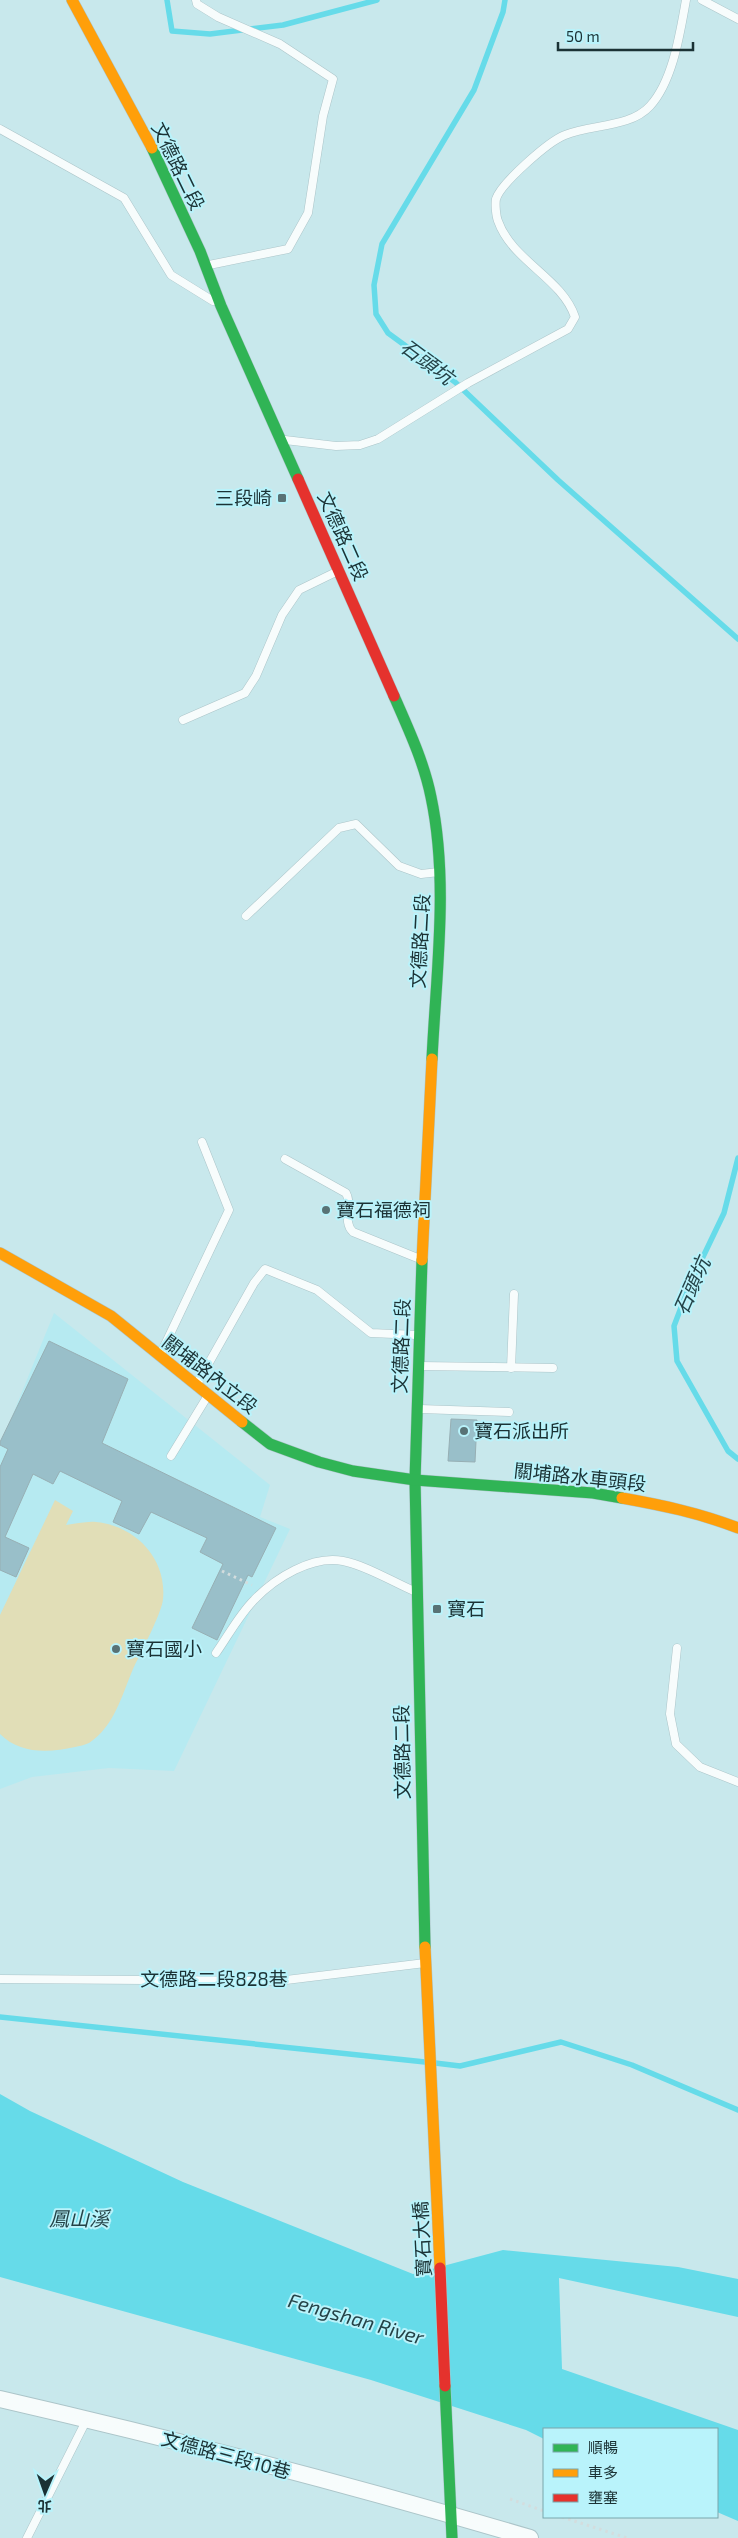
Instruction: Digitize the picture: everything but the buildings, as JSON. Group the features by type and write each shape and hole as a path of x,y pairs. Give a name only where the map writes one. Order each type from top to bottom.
{"main road":[{"name":"文德路二段","path":"72,0 148,141 206,265 221,306 410,732 431,796 442,872 422,1260 415,1480 423,1896 427,1962"},
{"name":"關埔路內立段","path":"0,1253 111,1316 159,1357 270,1444 319,1462 353,1471 415,1480"},
{"name":"關埔路水車頭段","path":"415,1480 609,1495 666,1506 715,1519 738,1528"},
{"name":"寶石大橋","path":"427,1962 452,2538"}],"street":[{"name":"文德路三段10巷","path":"0,2399 87,2419 452,2515 530,2538"}],"lane":[{"path":"196,0 197,4 218,17 280,44 333,79 323,116 308,213 288,249 206,265"},
{"path":"280,440 336,446 360,445 378,439 468,383 568,330 575,318 570,302 511,242 498,221 496,199 504,187 538,152 564,135 636,117 649,107 660,92 678,44 686,0"},
{"path":"702,0 738,19"},
{"path":"0,129 124,198 171,275 221,306"},
{"path":"183,720 245,693 256,676 282,615 299,590 339,570"},
{"path":"246,916 338,828 356,824 399,866 421,874 442,872"},
{"path":"159,1357 229,1210 202,1142"},
{"path":"285,1159 346,1193 348,1198 348,1222 353,1232 422,1260"},
{"path":"196,1386 254,1283 265,1269 318,1290 371,1333 419,1335"},
{"path":"511,1368 514,1294"},
{"path":"418,1366 554,1368"},
{"path":"171,1456 208,1395"},
{"path":"416,1409 509,1412"},
{"path":"216,1653 254,1600 294,1571 328,1560 344,1561 416,1591"},
{"path":"677,1648 670,1714 676,1744 700,1767 738,1782"},
{"name":"文德路二段828巷","path":"0,1979 278,1981 427,1962"},
{"path":"27,2538 87,2419"}],"path":[{"path":"222,1570 251,1585 278,1581"},
{"path":"510,2500 543,2511"},
{"path":"565,2518 627,2538"}],"shaded area":[{"name":"寶石國小","path":"54,1313 270,1485 260,1517 290,1529 174,1771 109,1768 32,1777 0,1789 0,1446"},
{"path":"55,1500 73,1511 66,1525 96,1522 111,1525 124,1530 146,1547 160,1571 163,1584 163,1599 155,1623 133,1669 121,1700 105,1728 89,1743 65,1749 45,1751 16,1745 0,1734 0,1615"}],"water":[{"name":"鳳山溪","path":"0,2094 30,2111 183,2182 413,2274 503,2250 678,2267 738,2279 738,2317 559,2278 562,2369 738,2430 738,2521 718,2512 718,2428 543,2428 543,2438 526,2430 371,2380 0,2277"}],"waterway":[{"name":"石頭坑","path":"167,0 172,31 210,34 283,25 377,0"},
{"name":"石頭坑","path":"505,0 503,12 474,90 382,244 374,285 376,314 388,333 455,382 558,480 738,639"},
{"name":"石頭坑","path":"738,1158 724,1213 690,1284 674,1326 677,1361 728,1451 738,1459"},
{"path":"0,2017 425,2062"},
{"path":"435,2063 460,2066 561,2042 632,2065 738,2110"}],"traffic: fast":[{"path":"152,148 200,251 221,306 298,479"},
{"path":"394,696 424,771 431,797 436,829 439,862 440,928 432,1059"},
{"path":"422,1260 415,1480 425,1947"},
{"path":"242,1422 270,1444 319,1462 353,1471 415,1480 593,1493 622,1498"},
{"path":"445,2386 452,2538"}],"traffic: slow":[{"path":"72,0 152,148"},
{"path":"422,1260 432,1059"},
{"path":"0,1253 111,1316 242,1422"},
{"path":"622,1498 680,1510 738,1528"},
{"path":"425,1947 440,2268"}],"traffic: jam":[{"path":"298,479 394,696"},
{"path":"440,2268 445,2386"}],"place":[{"name":"三段崎","path":"282,498"},
{"name":"寶石福德祠","path":"326,1210"},
{"name":"寶石派出所","path":"464,1431"},
{"name":"寶石","path":"437,1609"},
{"name":"寶石國小","path":"116,1649"}],"water label":[{"name":"Fengshan River","path":"356,2319"}]}
